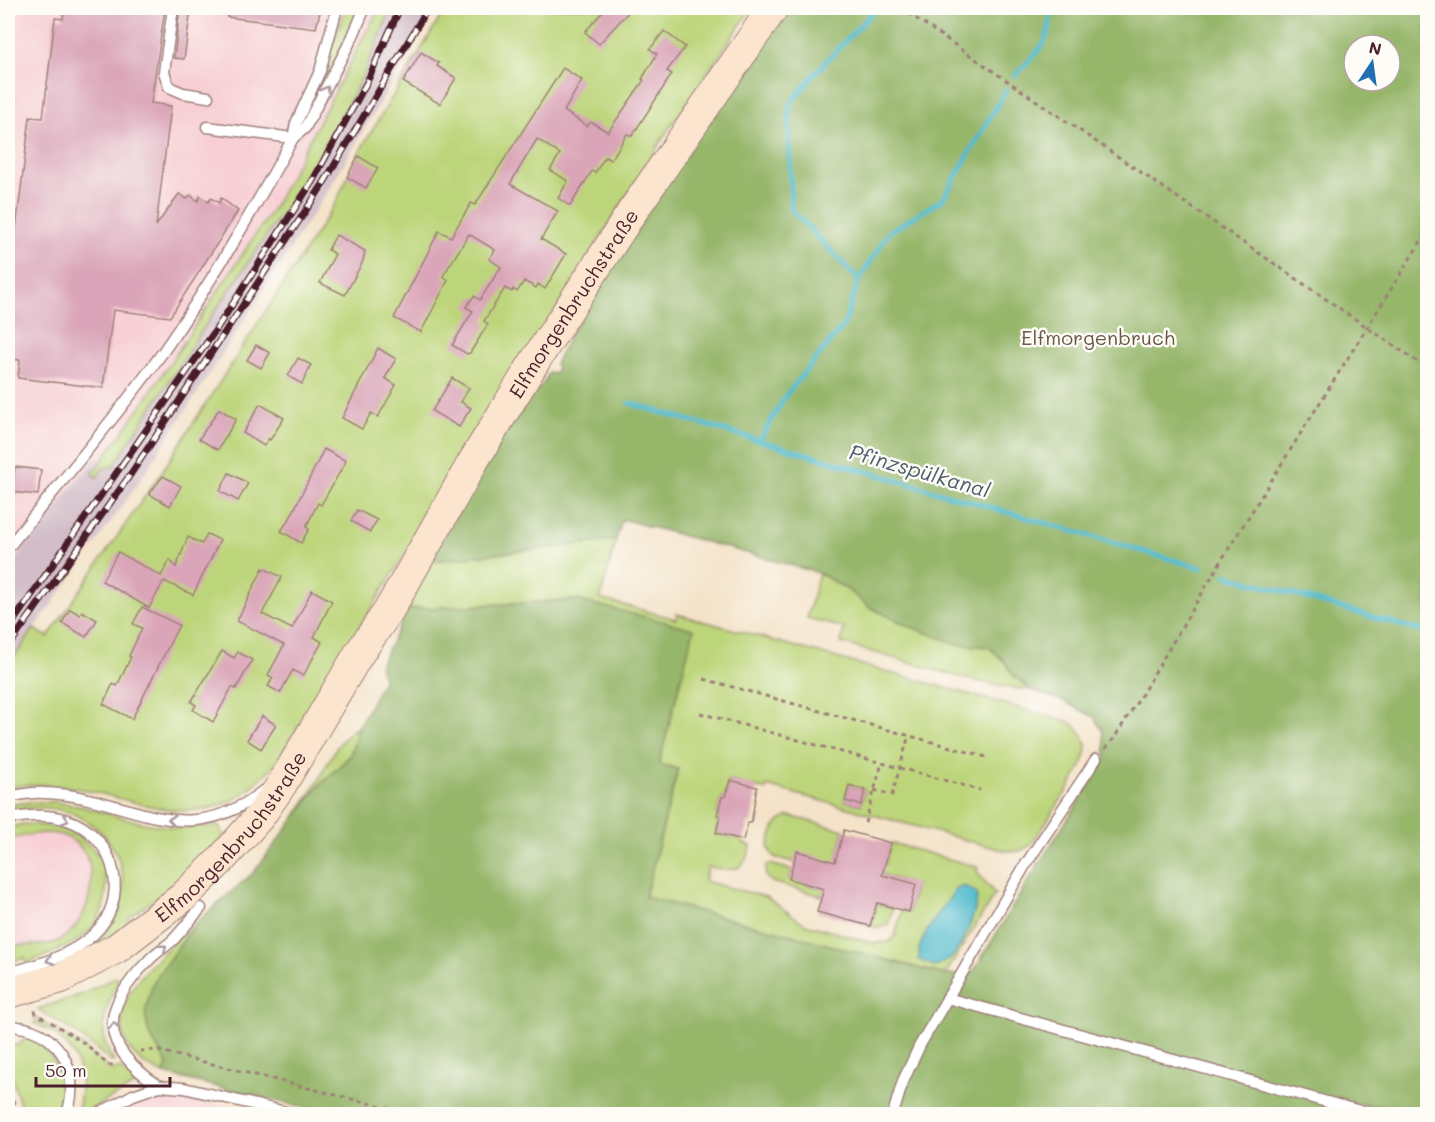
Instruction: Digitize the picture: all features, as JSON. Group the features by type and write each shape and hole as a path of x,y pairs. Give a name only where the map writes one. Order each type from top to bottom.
{"main road":[{"name":"Elfmorgenbruchstraße","path":"8,993 61,978 117,948 147,927 183,897 220,861 260,816 290,771 358,655 389,610 474,460 535,361 633,209 773,8"},
{"name":"Elfmorgenbruchstraße","path":"22,1011 85,987 132,958 163,932 201,908 230,880 261,845 304,785 369,667 389,610"}],"lane":[{"path":"172,8 164,72 169,87 183,93 208,97"},
{"path":"294,138 296,123 320,71 337,8"},
{"path":"8,548 124,405 164,350 242,230 294,138 305,128 365,8"},
{"path":"207,127 294,138"},
{"path":"893,1114 903,1081 920,1045 1024,867 1096,759"},
{"path":"8,797 44,793 100,802 182,821 204,820 230,813 290,771"},
{"path":"8,819 45,815 73,822 87,829 107,852 116,883 110,912 97,932 83,945 58,957 8,973"},
{"path":"159,1086 141,1074 126,1059 116,1044 112,1030 115,1004 136,973 172,941 201,908"},
{"path":"947,998 1371,1114"},
{"path":"8,1026 33,1030 44,1036 63,1053 70,1068 72,1093 67,1114"},
{"path":"98,1114 133,1095 159,1086 184,1088 294,1114"}],"path":[{"path":"901,8 1428,369"},
{"path":"1096,759 1113,740 1142,694 1224,556 1428,230"},
{"path":"704,679 990,758"},
{"path":"700,713 980,789"},
{"path":"874,790 892,795 909,735"},
{"path":"865,823 882,763"},
{"path":"22,1011 87,1045 108,1065 115,1066 142,1050 156,1050 412,1114"},
{"path":"8,1083 18,1114"}],"shaded area":[{"path":"8,8 379,8 274,207 138,411 101,461 95,458 8,569"},
{"path":"392,8 436,8 328,190 139,482 8,666 8,569 95,458 114,467 211,317 306,178 361,80"},
{"path":"45,833 67,837 83,850 92,875 89,904 70,932 60,940 44,944 8,946 8,840"},
{"path":"170,1094 259,1114 116,1114 144,1101"}],"green space":[{"path":"346,8 360,8 323,84 319,82"},
{"path":"379,8 392,8 361,80 306,178 211,317 113,467 103,468 97,477 92,474 138,411 274,207"},
{"path":"446,8 752,8 670,127 615,214 274,766 240,796 221,805 202,810 162,808 85,790 56,786 27,785 8,788 8,666 34,629 48,637 163,470 335,204 361,149"},
{"name":"Elfmorgenbruch","path":"788,8 1427,8 1427,1112 1350,1102 1345,1114 331,1114 164,1074 167,1064 148,1031 145,1013 152,985 197,922 254,872 318,787 350,756 359,726 383,680 380,665 408,609 577,600 694,629 659,764 678,769 645,897 945,975 972,974 1100,769 1106,756 1105,745 1103,731 1094,717 1063,701 1031,690 1014,676 1004,661 989,647 957,644 911,627 871,608 845,588 819,573 622,519 616,540 432,561 479,473 533,392 543,384 549,373 554,374 557,368 555,364 568,338 741,67"},
{"path":"616,540 600,599 676,619 677,614 1070,722 1082,735 1086,744 1086,753 1070,785 1031,845 1020,851 1006,851 767,786 766,790 729,780 717,815 720,816 716,833 743,840 743,843 751,846 740,866 730,869 708,867 704,881 766,897 805,924 873,943 889,942 895,936 902,910 909,912 916,885 874,872 885,865 891,843 978,867 977,872 995,894 945,975 645,897 678,769 659,764 577,600 408,609 432,561","holes":["849,785 865,790 861,805 845,801"]},
{"path":"819,573 845,588 871,608 957,644 989,647 1004,661 1014,676 1031,690 967,679 841,643 844,628 807,618"},
{"path":"359,726 350,756 318,787 294,819 339,744"},
{"path":"54,802 79,806 143,823 175,828 219,826 224,836 170,888 130,917 121,938 87,961 31,982 29,974 78,956 92,947 107,932 117,915 122,897 123,878 119,860 110,843 97,829 80,817 54,809 8,810 8,805"},
{"path":"789,816 844,830 838,853 842,864 794,862 774,857 768,847 772,832 780,821"},
{"path":"22,824 61,828 72,833 91,847 100,858 106,883 103,909 89,931 64,948 27,964 25,958 8,962 8,946 50,944 62,939 73,930 87,903 91,887 91,872 87,858 79,846 67,837 45,833 8,840 8,829"},
{"path":"767,865 792,870 789,879 824,889 822,896 772,882 765,873"},
{"path":"877,903 893,908 888,924 879,928 870,926"},
{"path":"197,922 170,958 154,985 149,999 147,1014 149,1033 168,1064 164,1074 133,1054 125,1041 122,1017 126,1001 145,971"},
{"path":"114,978 119,981 104,1021 105,1041 114,1061 112,1062 76,1033 38,1009 83,994"},
{"path":"36,1018 83,1046 111,1070 119,1068 137,1084 82,1114 77,1114 81,1085 75,1059 60,1038 34,1023"},
{"path":"26,1037 46,1051 58,1069 62,1091 55,1114 23,1114 8,1065 8,1044 19,1045"},
{"path":"1362,1105 1427,1112 1427,1114 1396,1114"}],"water":[{"path":"964,886 977,893 977,900 965,937 956,952 950,959 934,966 919,960 919,948 928,929 956,889"}],"building":[{"path":"64,8 165,8 151,103 171,106 156,226 179,194 187,199 190,195 198,201 200,196 208,202 211,198 219,203 221,198 238,211 170,317 113,310 103,388 18,378 20,360 8,359 8,292 30,117 43,118 55,18 63,19"},
{"path":"180,8 191,8 184,59 174,58"},
{"path":"228,8 321,8 316,28 227,17"},
{"path":"606,8 632,8 599,44 585,32"},
{"path":"664,31 685,47 667,71 672,74 632,136 627,134 611,160 605,157 595,173 592,171 570,206 558,198 568,181 550,170 560,154 537,139 510,184 558,211 541,239 566,254 545,289 538,284 536,288 524,281 517,292 505,288 484,321 488,324 470,353 467,354 452,345 473,311 466,307 474,296 480,300 501,267 489,259 495,250 469,234 443,276 448,280 421,332 394,318 439,231 451,237 471,203 475,205 563,68 582,80 564,111 587,126 591,122 608,132 644,80 642,79 657,54 650,49"},
{"path":"421,52 439,63 437,66 456,78 440,104 403,82"},
{"path":"358,156 378,168 366,188 347,177"},
{"path":"336,235 365,251 363,261 345,295 320,283 335,254 328,250"},
{"path":"256,345 270,353 261,368 247,360"},
{"path":"378,348 396,359 385,378 396,385 378,417 371,413 362,429 342,418"},
{"path":"298,358 311,365 302,384 288,376"},
{"path":"452,378 469,388 461,402 471,408 459,427 432,411"},
{"path":"260,404 284,418 264,446 243,433"},
{"path":"219,409 236,419 218,450 199,439"},
{"path":"324,449 346,461 321,505 318,503 306,527 309,529 301,543 281,531 290,518"},
{"path":"15,467 41,470 38,495 12,492"},
{"path":"229,473 248,483 238,501 220,491"},
{"path":"163,476 181,486 170,506 149,494"},
{"path":"357,510 377,520 370,532 351,521"},
{"path":"207,534 220,540 193,595 164,581 149,608 102,581 118,552 161,576 170,560 176,567 188,537 202,544"},
{"path":"263,568 282,577 262,614 292,629 312,590 332,601 314,637 322,642 303,676 293,670 280,693 268,686 273,678 268,675 284,645 237,621"},
{"path":"142,607 179,625 132,719 103,704 113,684 117,686 131,657 129,656 142,628 133,624"},
{"path":"70,609 80,615 82,611 97,620 86,637 62,623"},
{"path":"222,651 234,658 238,652 252,660 236,689 232,687 213,722 193,710 196,705 191,702"},
{"path":"262,716 276,725 261,749 247,740"},
{"path":"730,780 757,787 751,823 748,823 743,840 716,833 720,816 717,815"},
{"path":"849,785 865,790 861,805 845,801"},
{"path":"844,830 891,843 882,875 916,884 909,912 877,903 870,926 817,912 824,889 789,879 797,851 835,862"}],"waterway":[{"path":"859,280 791,209 789,105 874,8"},
{"path":"1015,76 1042,46 1049,30 1050,8"},
{"path":"760,440 786,395 844,325 859,280 889,232 943,199 1006,90"},
{"name":"Pfinzspülkanal","path":"629,403 1201,568"},
{"name":"Pfinzspülkanal","path":"1226,575 1428,633"}],"railway":[{"path":"8,629 217,328 312,182 367,82 400,8"},
{"path":"8,647 130,475 322,186 428,8"}]}
